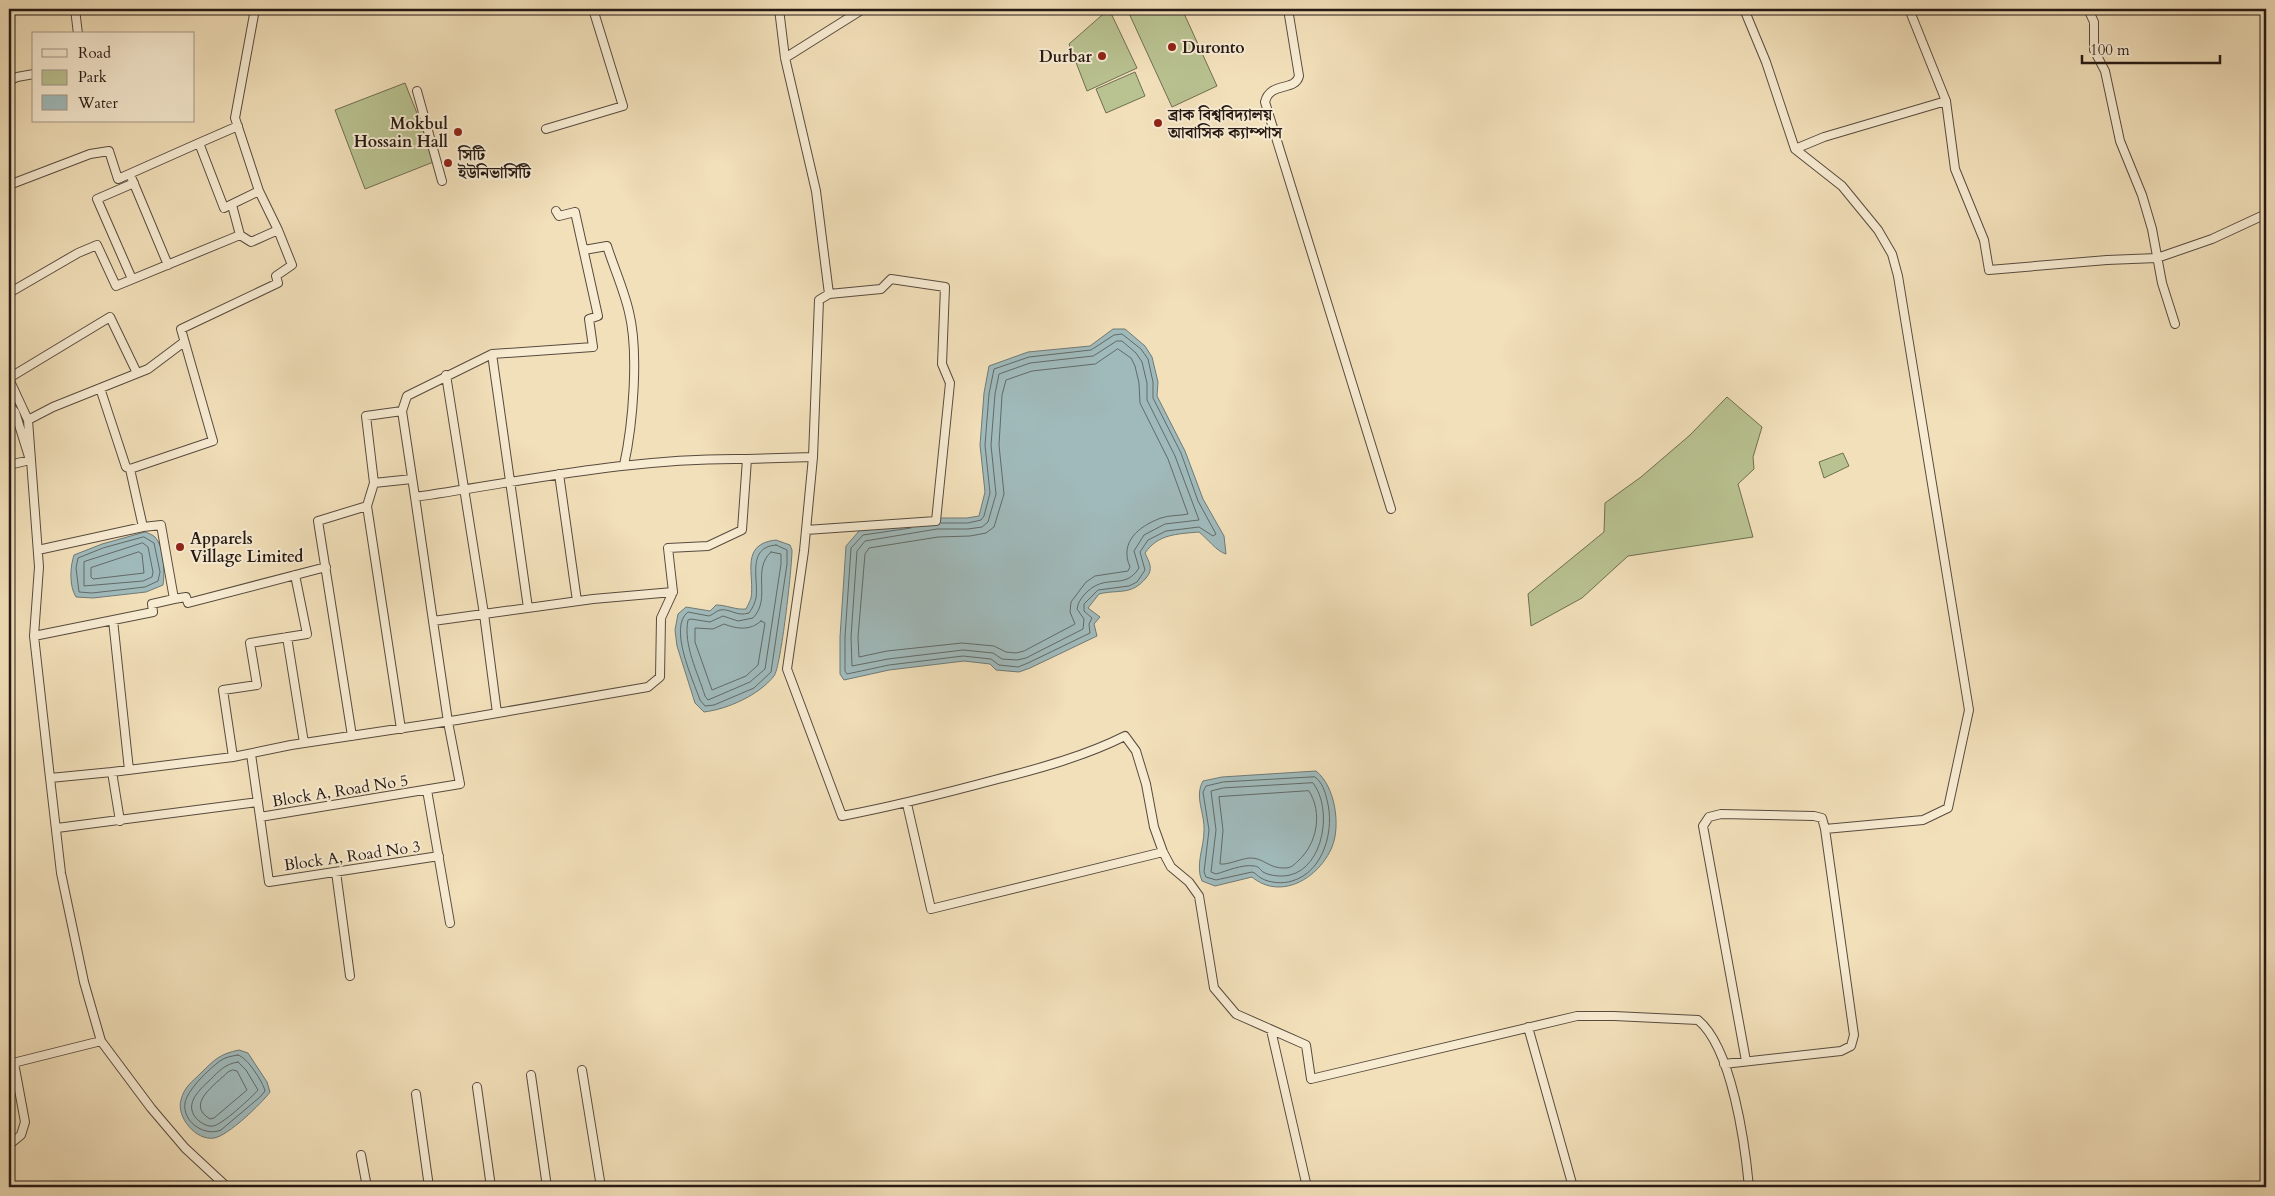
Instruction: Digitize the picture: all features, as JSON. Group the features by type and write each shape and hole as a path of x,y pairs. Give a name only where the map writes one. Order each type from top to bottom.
{"street":[{"path":"76,9 78,32"},
{"path":"130,469 213,441 181,329 278,284 276,276 292,265 259,191 235,118 256,9"},
{"path":"546,129 623,106 593,9"},
{"path":"779,9 785,58 816,191 828,294"},
{"path":"785,58 863,9"},
{"path":"1288,9 1299,69 1298,80 1273,90 1266,95 1265,102 1391,509"},
{"path":"1744,9 1766,62 1795,149 1842,186 1878,230 1892,254 1898,276 1970,710 1948,808 1923,820 1825,830"},
{"path":"1909,9 1946,101 1955,169 1984,240 1989,270 2107,260 2157,258 2212,239 2266,214"},
{"path":"2088,9 2094,22 2094,50 2105,71 2120,141 2142,195 2162,283 2175,324"},
{"path":"9,81 17,77 32,74"},
{"path":"417,91 442,181"},
{"path":"1795,149 1824,138 1946,101"},
{"path":"9,185 90,154 109,151 118,179 238,126"},
{"path":"199,143 224,208 259,191"},
{"path":"130,173 168,264"},
{"path":"132,279 97,199 134,183"},
{"path":"232,205 240,235 251,242 278,230"},
{"path":"448,722 402,411 407,396 446,375 492,354 593,347 589,319 598,316 576,212 559,216 556,211"},
{"path":"9,293 78,253 98,244 116,286 240,235"},
{"path":"584,250 607,246 629,311 633,334 634,365 630,439 624,465"},
{"path":"806,530 936,521 950,383 942,364 945,286 891,279 881,289 828,294 820,300 813,457 806,530 786,669 842,816 907,804 1037,769 1105,746 1125,736 1136,751 1146,784 1154,827 1163,852 1172,867 1189,882 1199,896 1214,988 1236,1014 1306,1045 1311,1079 1577,1016 1698,1020 1708,1029 1729,1076 1749,1187"},
{"path":"137,374 110,317 9,379 28,420 38,550 34,636 61,873 84,982 100,1041 179,1142 227,1187"},
{"path":"28,420 53,407 148,369 184,342"},
{"path":"492,354 528,608"},
{"path":"446,375 484,614 497,713"},
{"path":"100,388 126,467 130,469 143,527"},
{"path":"9,405 15,412 30,460"},
{"path":"401,729 367,506 374,483 366,416 402,411"},
{"path":"415,497 624,465 703,458 813,457"},
{"path":"50,778 233,757 304,743 448,722 648,686 660,677 661,618 673,592 668,548 708,546 742,530 747,459"},
{"path":"9,465 30,460"},
{"path":"559,474 577,601"},
{"path":"374,483 412,479"},
{"path":"352,736 318,521 367,506"},
{"path":"38,550 161,524 174,599"},
{"path":"34,636 153,612 152,604 186,597 188,602 326,567"},
{"path":"233,757 222,690 257,685 250,643 307,634 295,575"},
{"path":"433,622 577,601 673,592"},
{"path":"113,620 129,770"},
{"path":"287,637 304,743"},
{"name":"Block A, Road No 5","path":"251,754 260,817 427,790 460,784 448,722"},
{"path":"112,772 120,821"},
{"path":"427,790 450,924"},
{"path":"57,828 258,802"},
{"path":"907,804 930,909 1163,852"},
{"path":"1724,1064 1841,1051 1850,1046 1854,1035 1822,818 1721,814 1709,817 1703,826 1746,1061"},
{"name":"Block A, Road No 3","path":"260,817 270,882 439,856"},
{"path":"336,872 350,976"},
{"path":"1528,1027 1572,1187"},
{"path":"1271,1030 1307,1187"},
{"path":"9,1145 21,1135 25,1122 11,1063 100,1041"},
{"path":"582,1070 601,1187"},
{"path":"531,1075 547,1187"},
{"path":"477,1087 491,1187"},
{"path":"416,1094 429,1187"},
{"path":"361,1155 367,1187"}],"green space":[{"name":"Durbar","path":"1109,9 1137,68 1087,91 1069,44"},
{"name":"Duronto","path":"1127,9 1182,9 1217,86 1172,107"},
{"path":"1135,72 1145,96 1106,113 1096,89"},
{"path":"405,83 436,161 365,189 335,110"},
{"path":"1727,397 1762,427 1753,457 1754,469 1738,484 1753,537 1628,556 1582,598 1531,626 1528,594 1604,532 1605,503 1641,477 1690,435"},
{"path":"1843,453 1849,466 1824,478 1819,462"}],"water":[{"path":"1113,329 1125,329 1145,346 1152,357 1158,382 1157,396 1185,451 1203,499 1224,536 1226,554 1215,548 1199,532 1169,536 1156,542 1145,553 1149,562 1150,572 1140,584 1130,590 1099,594 1088,608 1100,617 1094,624 1097,636 1019,672 996,670 990,664 964,661 889,670 844,680 840,674 840,637 846,546 860,530 936,518 979,516 985,492 980,445 984,393 989,366 1028,352 1090,346"},
{"path":"145,532 155,537 158,541 164,567 163,585 146,592 93,598 76,597 72,587 71,576 74,555 102,544"},
{"path":"776,540 790,545 792,550 783,637 777,669 768,683 752,695 723,708 704,712 695,703 677,646 675,630 678,614 686,607 710,611 716,605 746,609 751,598 751,562 753,554 764,543"},
{"path":"1316,771 1328,786 1336,817 1335,838 1332,847 1318,868 1298,883 1287,886 1275,887 1263,884 1252,877 1215,886 1202,881 1199,869 1204,837 1200,799 1200,787 1203,781 1222,777"},
{"path":"239,1050 248,1053 267,1082 270,1092 260,1104 228,1132 214,1138 201,1136 194,1132 184,1120 180,1107 182,1095 189,1085 214,1061 222,1055"}],"place":[{"name":"Duronto","path":"1172,47"},
{"name":"Durbar","path":"1102,56"},
{"name":"ব্রাক বিশ্ববিদ্যালয় আবাসিক ক্যাম্পাস","path":"1158,123"},
{"name":"Mokbul Hossain Hall","path":"458,132"},
{"name":"সিটি ইউনিভার্সিটি","path":"448,163"},
{"name":"Apparels Village Limited","path":"180,547"}]}
